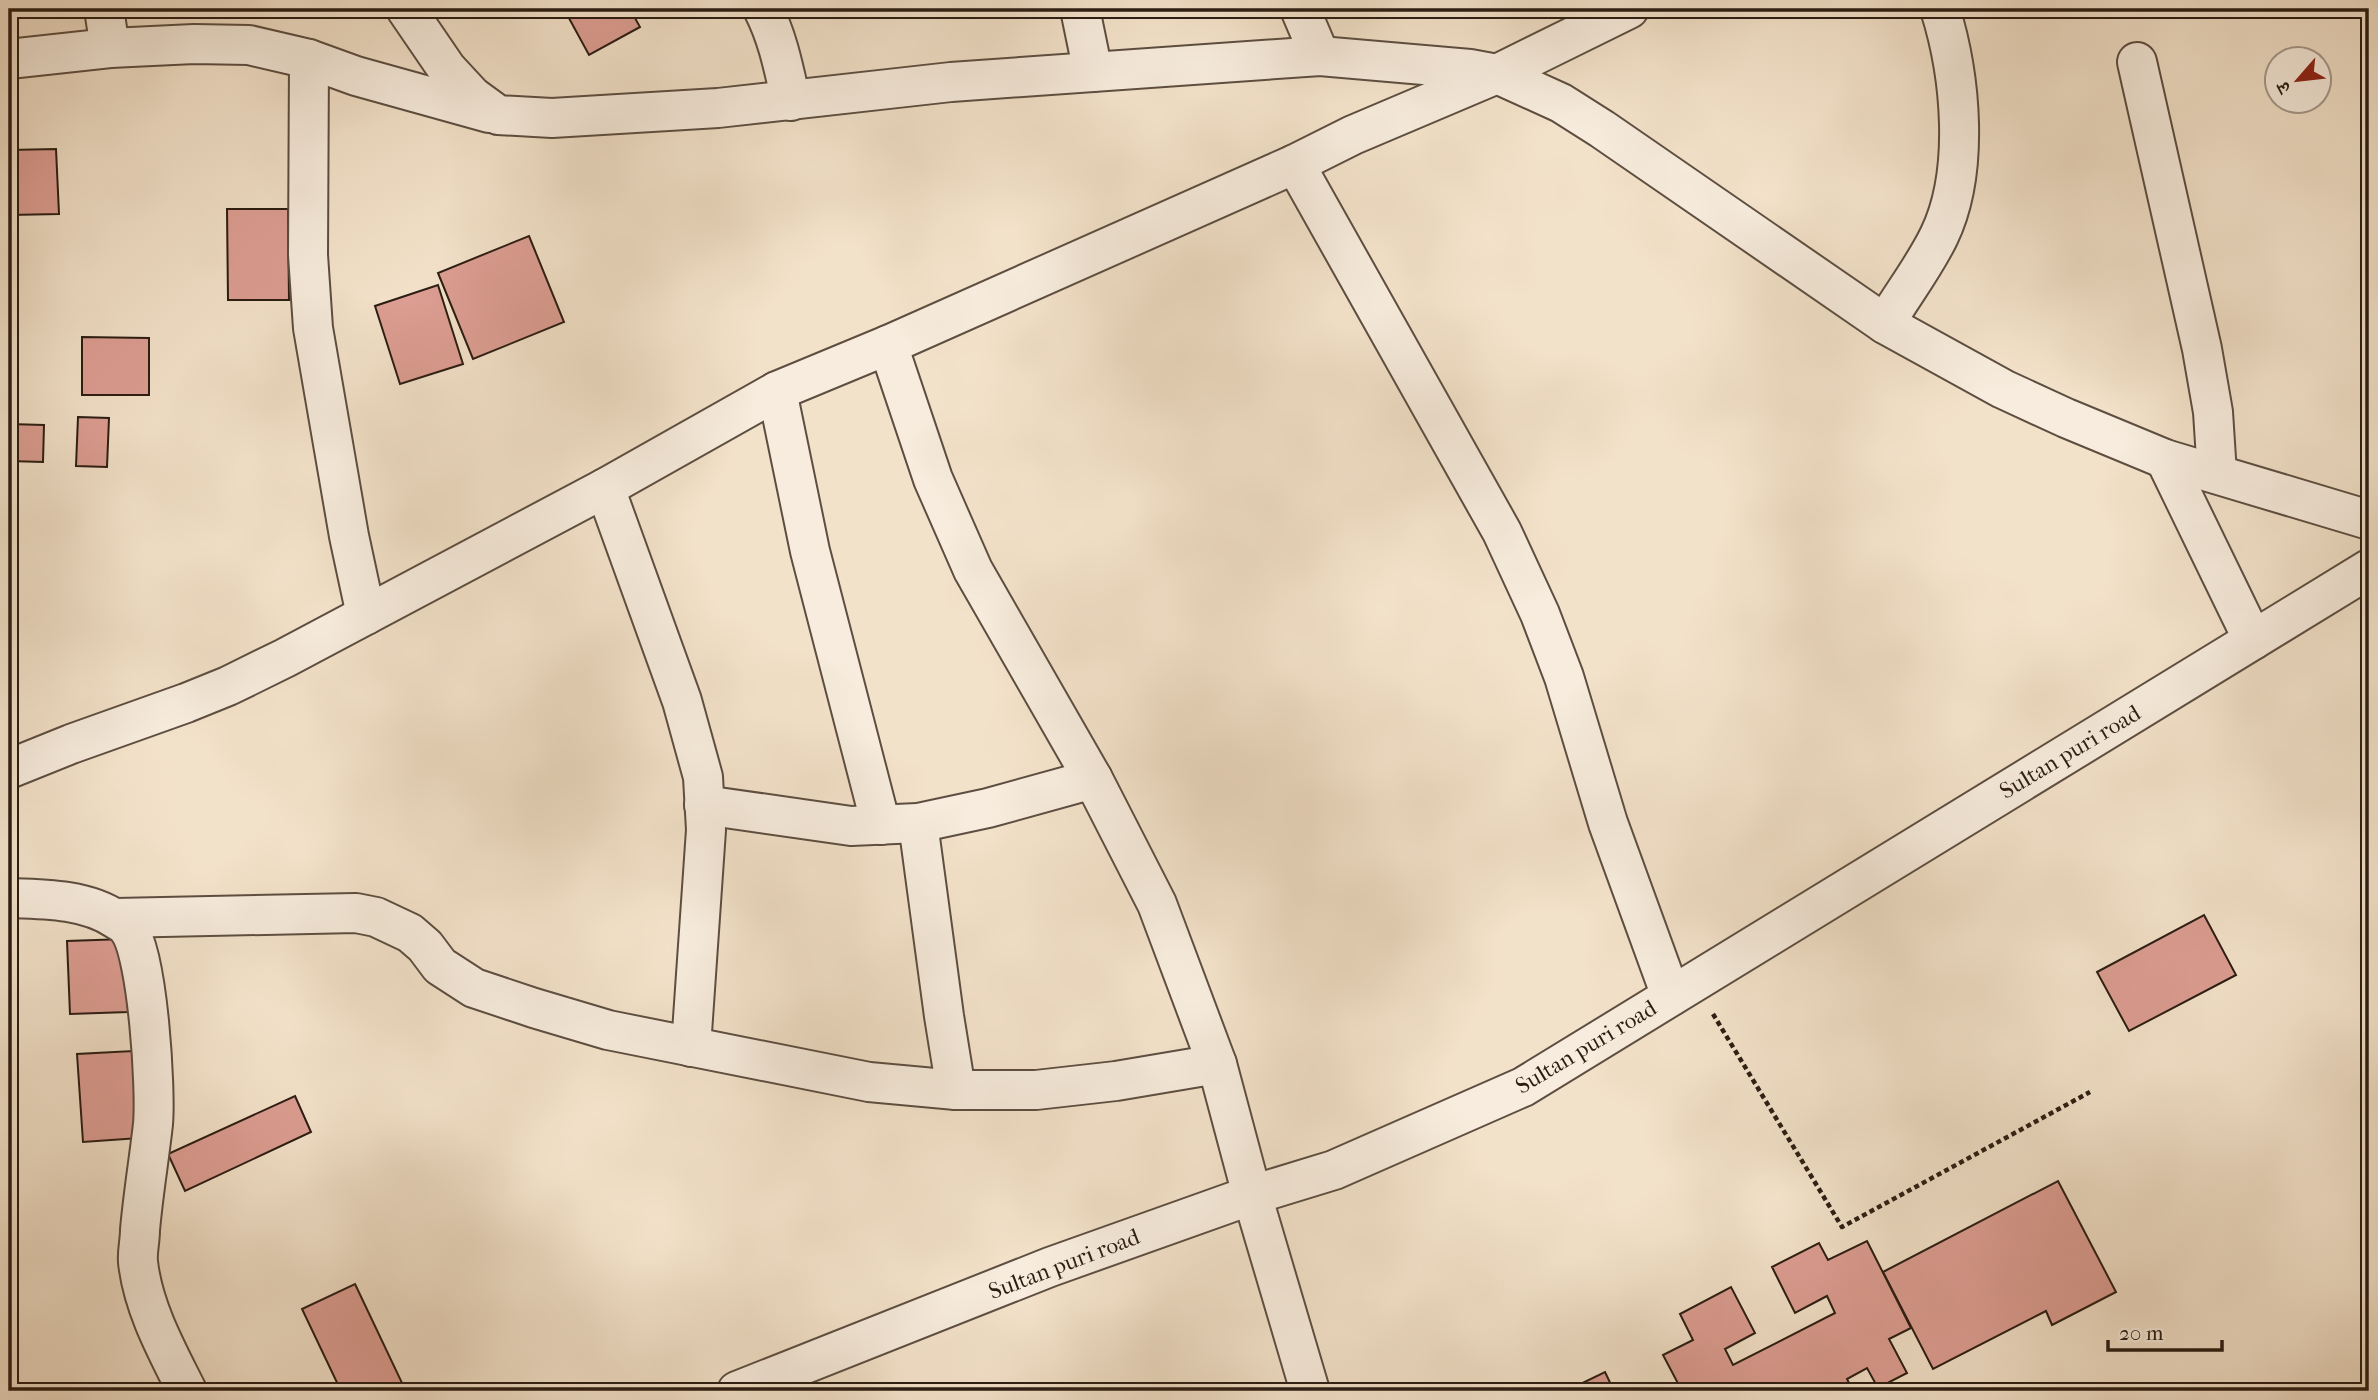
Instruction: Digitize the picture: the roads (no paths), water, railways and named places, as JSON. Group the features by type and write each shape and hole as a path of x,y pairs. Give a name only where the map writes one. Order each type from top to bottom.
{"street":[{"path":"104,9 110,48"},
{"path":"406,9 447,69 472,96 498,115"},
{"path":"763,9 771,26 791,101"},
{"path":"1080,9 1093,72"},
{"path":"1300,9 1320,55"},
{"path":"9,769 228,686 605,488 777,391 888,345 1294,164 1353,135 1497,74 1629,9"},
{"path":"1885,324 1939,236 1955,184 1960,125 1954,74 1940,9"},
{"path":"9,59 110,48 194,44 249,45 309,59 356,76 498,115 552,118 718,108 951,82 1320,55 1497,74 1561,103 1885,324 2003,389 2165,459 2369,520"},
{"path":"309,59 308,255 313,328 348,536 366,615"},
{"path":"2137,62 2202,349 2213,412 2217,474"},
{"path":"1294,164 1502,532 1564,677 1608,823 1682,989"},
{"path":"888,345 933,479 973,570 1093,779 1157,904 1217,1064 1252,1195 1310,1391"},
{"path":"777,391 810,551 881,825"},
{"path":"2165,459 2253,640"},
{"path":"605,488 682,701 703,777 706,830 691,1047"},
{"name":"Sultan puri road","path":"737,1391 1050,1267 1252,1195 1334,1170 1523,1087 2369,569"},
{"path":"704,806 851,825 918,823 1093,779"},
{"path":"918,823 956,1090"},
{"path":"9,898 56,899 96,910 116,918 129,929 135,944 143,975 152,1070 153,1121 142,1199 138,1261 146,1300 163,1343 187,1391"},
{"path":"116,918 356,914 376,917 410,933 425,946 440,966 474,988 608,1030 869,1082 956,1090 1036,1090 1116,1081 1217,1064"}]}
